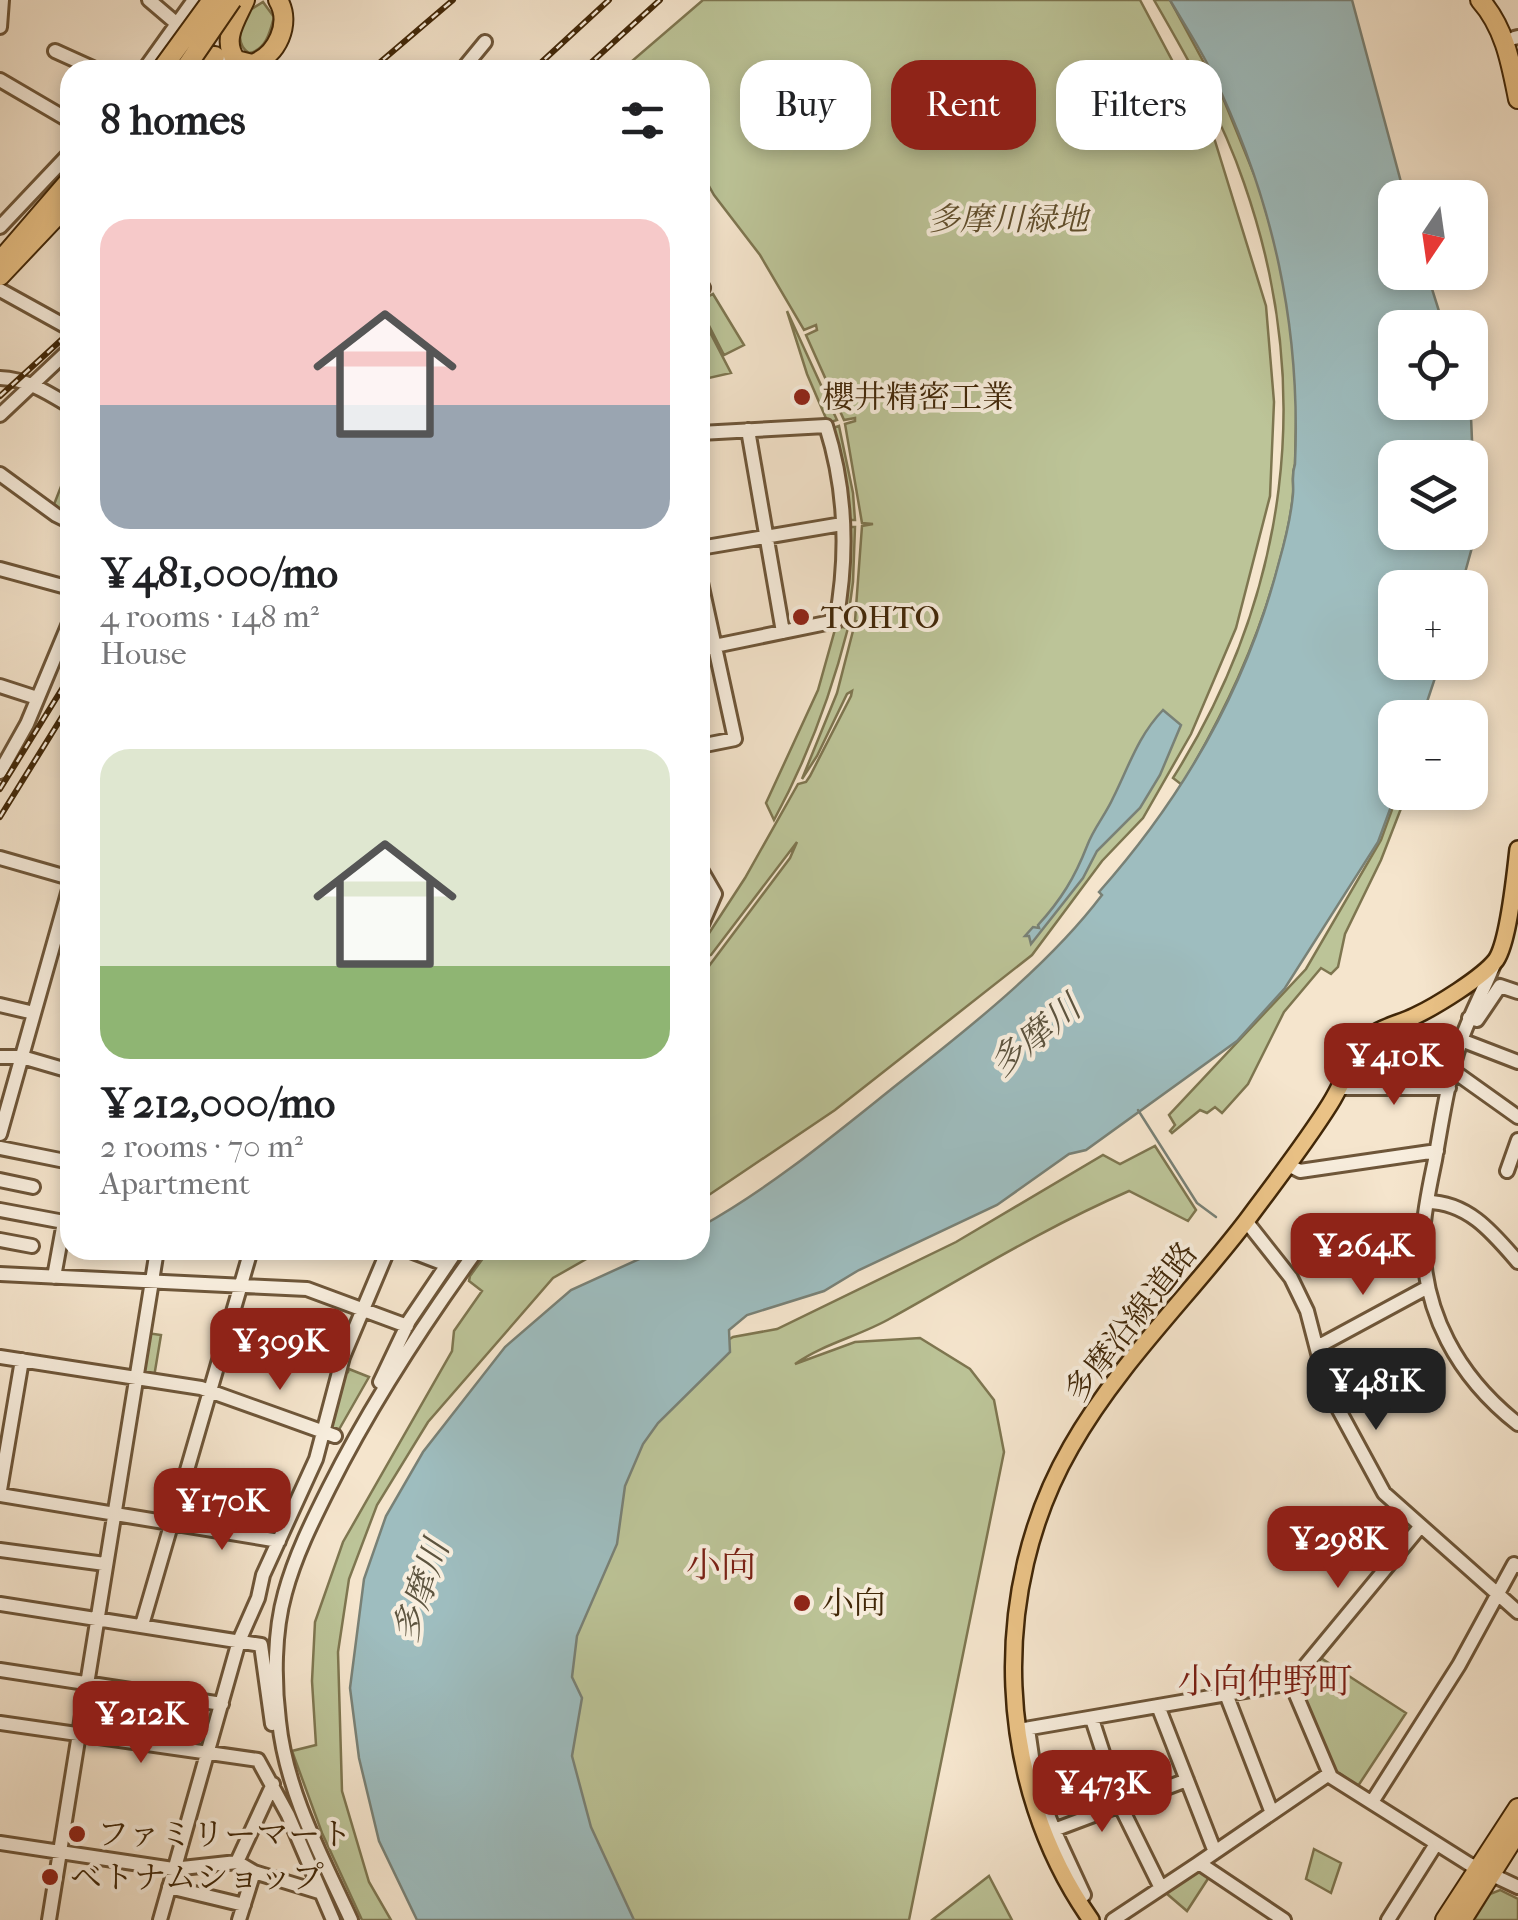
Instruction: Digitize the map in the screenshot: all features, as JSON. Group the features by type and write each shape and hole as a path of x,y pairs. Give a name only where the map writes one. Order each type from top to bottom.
{"highway":[{"path":"168,60 212,0"},
{"path":"191,60 232,0"},
{"path":"236,60 228,45 245,0"},
{"path":"262,60 274,50 284,20 278,0"},
{"path":"1480,0 1493,14 1503,37 1518,99"},
{"path":"1492,0 1517,43"},
{"path":"0,261 60,198"},
{"path":"0,278 60,201"},
{"path":"0,278 19,272 60,229"},
{"path":"1462,1920 1481,1872 1518,1808"},
{"path":"1445,1920 1518,1831"}],"main road":[{"path":"1496,959 1514,907 1518,849"},
{"name":"多摩沿線道路","path":"1093,1920 1068,1884 1029,1788 1014,1676 1016,1613 1029,1547 1050,1487 1101,1400 1288,1165 1369,1038 1447,996 1496,959"}],"street":[{"path":"0,27 2,0"},
{"path":"149,0 179,24 207,60"},
{"path":"152,60 194,0"},
{"path":"470,60 485,42"},
{"path":"55,52 74,60"},
{"path":"0,80 60,115"},
{"path":"0,227 60,164"},
{"path":"36,189 47,196 60,192"},
{"path":"0,290 60,324"},
{"path":"0,414 60,358"},
{"path":"0,378 31,384 60,400"},
{"path":"710,432 826,426 842,488 842,578 836,621 710,647"},
{"path":"748,430 784,632"},
{"path":"0,474 60,517"},
{"path":"710,546 842,524"},
{"path":"0,569 60,585"},
{"path":"0,772 20,739 60,644"},
{"path":"710,658 735,739 710,744"},
{"path":"0,686 36,698"},
{"path":"0,858 60,875"},
{"path":"710,885 714,899 710,908"},
{"path":"710,892 712,888"},
{"path":"0,1134 60,921"},
{"path":"1496,959 1470,1016 1452,1070 1423,1232 1428,1287 1452,1353 1480,1391 1518,1424"},
{"path":"1447,996 1466,1002 1470,1016 1477,1020 1500,986 1518,992"},
{"path":"0,1005 34,1013"},
{"path":"1461,1040 1518,1062"},
{"path":"0,1057 22,1057 60,1068"},
{"path":"1452,1070 1518,1118"},
{"path":"1339,1088 1448,1088"},
{"path":"1506,1172 1518,1140"},
{"path":"0,1148 60,1160"},
{"path":"1288,1165 1300,1171 1436,1151"},
{"path":"0,1180 34,1187"},
{"path":"1427,1202 1445,1202 1488,1226 1518,1262"},
{"path":"0,1210 60,1221"},
{"path":"1246,1220 1291,1278 1307,1311 1327,1388 1384,1492 1518,1612"},
{"path":"0,1240 32,1246"},
{"path":"54,1277 60,1244"},
{"path":"49,1920 154,1260"},
{"path":"142,1625 249,1260"},
{"path":"164,1918 168,1887 239,1641 279,1541 329,1434 338,1374 384,1260"},
{"path":"435,1260 446,1264"},
{"path":"382,1393 378,1389 381,1378 407,1326 449,1260"},
{"path":"350,1919 290,1776 281,1732 278,1641 285,1593 312,1522 351,1444 470,1260"},
{"path":"0,1274 307,1289 407,1326"},
{"path":"407,1326 444,1286 450,1287"},
{"path":"1317,1346 1428,1287"},
{"path":"0,1357 210,1391 329,1434"},
{"path":"22,1360 0,1493 279,1541"},
{"path":"1093,1920 1036,1784 1023,1730 1291,1683 1420,1526"},
{"path":"0,1550 105,1564"},
{"path":"1372,1802 1459,1666 1514,1564 1518,1566"},
{"path":"0,1604 261,1645 272,1727 281,1732"},
{"path":"0,1670 222,1704"},
{"path":"1291,1683 1329,1774 1481,1872 1518,1890"},
{"path":"1226,1694 1272,1813"},
{"path":"1158,1706 1215,1852"},
{"path":"1092,1719 1120,1805 1161,1888"},
{"path":"0,1723 258,1758 331,1919"},
{"path":"1113,1920 1329,1774"},
{"path":"1054,1830 1187,1780"},
{"path":"237,1862 273,1784"},
{"path":"0,1843 174,1869 237,1862 254,1872 319,1892"},
{"path":"1388,1920 1436,1844"},
{"path":"1199,1863 1284,1920"},
{"path":"239,1920 254,1872"},
{"path":"168,1887 244,1904"}],"green space":[{"name":"多摩川緑地","path":"703,0 1140,0 1172,60 1056,60 1056,150 1218,150 1266,306 1274,402 1270,496 1236,628 1191,734 1143,818 1102,861 1032,955 835,1110 710,1194 710,965 790,858 797,842 710,955 710,932 798,784 810,776 851,696 852,691 802,779 837,693 854,627 866,627 867,623 855,621 862,526 873,524 862,523 845,424 855,418 844,420 806,335 817,330 816,325 804,330 760,255 710,188 710,60 633,60"},
{"path":"1154,0 1170,0 1202,60 1188,60"},
{"path":"263,2 274,17 263,44 249,53 240,39 245,7 250,10"},
{"path":"1222,96 1258,184 1289,306 1297,377 1293,494 1288,529 1261,622 1212,732 1182,785 1173,778 1212,708 1243,637 1265,564 1279,489 1283,414 1279,337 1266,260 1222,128"},
{"path":"713,294 744,345 724,355 710,328"},
{"path":"787,311 837,420 828,423"},
{"path":"710,332 731,373 710,378"},
{"path":"839,426 855,520 845,520 830,429"},
{"path":"60,489 60,512 53,507"},
{"path":"845,527 855,527 848,619 840,618"},
{"path":"836,626 848,628 834,678 807,750 774,820 766,803 818,690"},
{"path":"1392,810 1400,810 1345,934 1338,967 1331,974 1321,968 1284,1012 1248,1084 1222,1113 1215,1107 1207,1113 1200,1110 1172,1133 1175,1125 1169,1115 1306,969 1381,840"},
{"name":"小向","path":"1155,1146 1196,1210 1188,1221 1129,1191 1038,1235 879,1324 795,1364 855,1342 920,1338 970,1369 994,1400 1004,1452 909,1920 630,1920 579,1833 540,1527 674,1373 733,1337 777,1329 956,1242 1103,1155 1120,1164"},
{"path":"482,1260 584,1260 553,1278 428,1422 377,1505 349,1579 338,1652 342,1791 369,1882 391,1920 362,1920 322,1833 292,1751 316,1745 312,1681 315,1622 343,1542 452,1351 454,1331 482,1291 469,1281"},
{"path":"147,1333 161,1335 154,1377 140,1374"},
{"path":"349,1369 369,1377 337,1433 326,1429 342,1371"},
{"path":"1321,1658 1406,1713 1358,1786 1335,1770 1300,1687"},
{"path":"1314,1849 1341,1863 1331,1893 1306,1879"},
{"path":"1202,1868 1211,1874 1187,1911 1166,1893"},
{"path":"989,1876 1012,1920 932,1920"},
{"path":"1500,1890 1518,1899 1518,1920 1474,1920 1490,1894"}],"water":[{"name":"多摩川","path":"1170,0 1352,0 1400,180 1378,180 1378,290 1432,290 1439,310 1378,310 1378,420 1471,420 1472,440 1378,440 1378,550 1471,550 1466,570 1378,570 1378,680 1434,680 1428,700 1378,700 1378,810 1390,810 1378,842 1285,988 1237,1041 1086,1150 1069,1154 997,1205 859,1270 824,1291 747,1315 729,1330 730,1352 658,1423 643,1444 625,1486 617,1544 577,1636 572,1677 582,1698 572,1756 591,1827 634,1920 417,1920 379,1841 359,1758 350,1688 364,1579 386,1516 423,1452 505,1347 571,1290 637,1260 710,1260 710,1221 827,1140 953,1041 1033,971 1102,895 1099,892 1185,778 1209,738 1249,652 1266,608 1292,502 1296,412 1293,362 1279,264 1252,168 1222,95 1222,60 1205,60"},
{"path":"1163,710 1181,725 1160,775 1140,808 1097,851 1083,878 1031,944 1029,936 1025,936 1033,927 1039,928 1067,888 1140,741"}],"waterway":[{"path":"1138,1110 1197,1203 1216,1217"}],"railway":[{"path":"383,60 453,0"},
{"path":"544,60 609,0"},
{"path":"594,60 660,0"},
{"path":"0,396 60,341"},
{"path":"0,789 60,692"},
{"path":"0,817 60,720"}],"place":[{"name":"櫻井精密工業","path":"802,397"},
{"name":"TOHTO","path":"801,617"},
{"name":"小向","path":"802,1603"},
{"name":"ファミリーマート","path":"77,1834"},
{"name":"ベトナムショップ","path":"50,1877"}],"district":[{"name":"小向","path":"721,1565"},
{"name":"小向仲野町","path":"1265,1681"}]}
